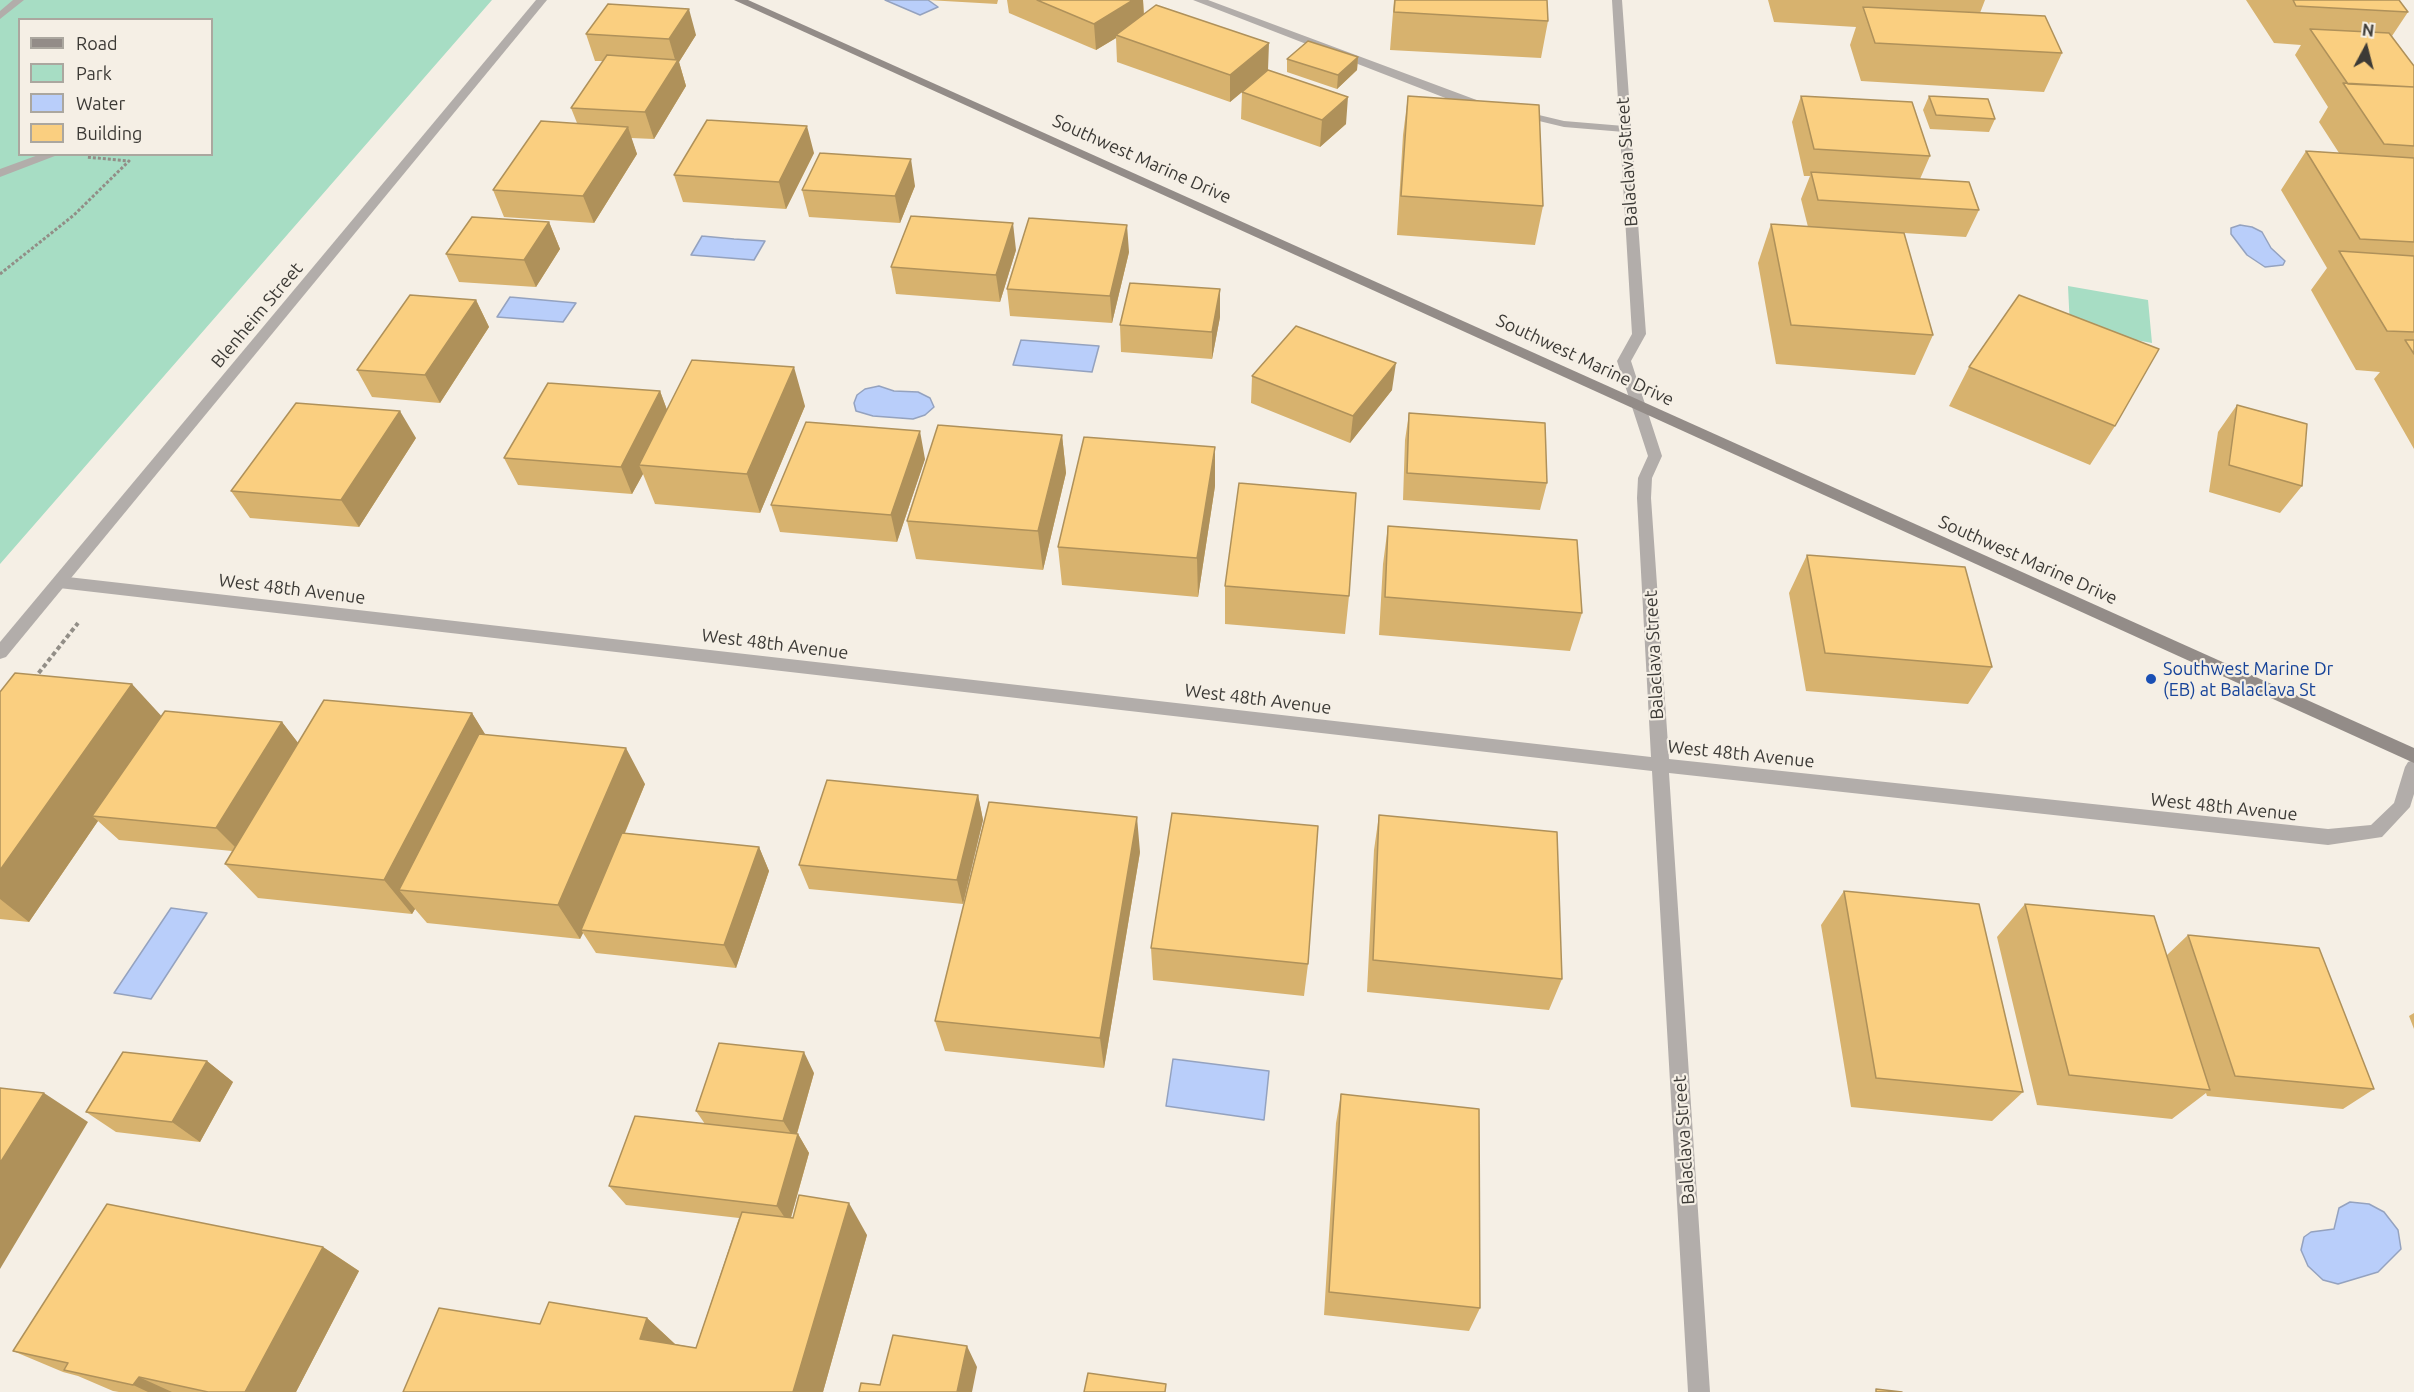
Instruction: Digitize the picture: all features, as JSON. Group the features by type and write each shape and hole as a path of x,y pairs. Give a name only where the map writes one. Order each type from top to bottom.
{"main road":[{"name":"Southwest Marine Drive","path":"739,0 2414,756"}],"street":[{"path":"0,16 19,0"},
{"name":"Blenheim Street","path":"0,653 542,0"},
{"path":"1198,0 1452,97 1564,124 1624,129"},
{"name":"Balaclava Street","path":"1617,0 1639,334 1624,361 1655,456 1645,478 1644,498 1699,1392"},
{"path":"0,173 48,156"},
{"name":"West 48th Avenue","path":"59,582 1661,765 2328,837 2376,832 2401,807 2414,767"}],"path":[{"path":"0,273 74,214 129,161 85,157"},
{"path":"28,686 78,623"}],"green space":[{"path":"0,0 492,0 0,564"},
{"path":"2068,286 2148,300 2152,343 2070,328"}],"water":[{"path":"885,0 928,0 938,7 920,15"},
{"path":"2240,225 2262,232 2271,248 2285,261 2283,265 2265,267 2247,255 2231,234 2231,228"},
{"path":"702,236 765,241 754,260 691,255"},
{"path":"510,297 576,303 563,322 497,317"},
{"path":"1021,340 1099,346 1092,372 1013,365"},
{"path":"879,386 894,391 918,392 930,398 934,407 925,415 913,419 873,416 856,411 854,403 857,395 865,389"},
{"path":"171,908 207,913 151,999 114,993"},
{"path":"1173,1059 1269,1071 1264,1120 1166,1106"},
{"path":"2350,1202 2369,1204 2384,1212 2398,1230 2401,1249 2378,1272 2338,1284 2323,1280 2308,1266 2301,1250 2304,1237 2311,1232 2334,1229 2339,1208"}],"building":[{"path":"1037,0 1133,0 1094,24"},
{"path":"1395,0 1547,0 1548,21 1394,12"},
{"path":"2293,0 2399,0 2408,12 2296,6"},
{"path":"608,4 689,9 669,39 586,34"},
{"path":"1156,5 1269,43 1230,75 1116,35"},
{"path":"1863,7 2045,16 2062,53 1875,43"},
{"path":"2310,29 2389,33 2414,66 2414,87 2348,84"},
{"path":"1308,41 1358,57 1338,75 1287,59"},
{"path":"607,55 678,60 645,112 571,108"},
{"path":"1268,70 1348,97 1322,120 1242,92"},
{"path":"2343,83 2414,87 2414,146 2384,144"},
{"path":"1408,96 1539,105 1543,206 1401,196"},
{"path":"1801,96 1912,102 1930,156 1814,149"},
{"path":"1929,96 1988,99 1995,119 1936,115"},
{"path":"707,120 807,126 779,182 674,175"},
{"path":"541,121 628,127 583,196 493,190"},
{"path":"2306,151 2414,158 2414,242 2360,239"},
{"path":"820,153 911,159 895,196 802,190"},
{"path":"1811,172 1969,182 1979,210 1818,200"},
{"path":"911,216 1013,223 996,275 891,267"},
{"path":"472,217 549,222 524,260 446,254"},
{"path":"1029,218 1127,225 1110,296 1007,289"},
{"path":"1771,224 1904,233 1933,335 1791,325"},
{"path":"2339,251 2414,256 2414,332 2387,331"},
{"path":"1130,283 1220,289 1212,332 1120,325"},
{"path":"410,295 476,300 425,375 357,370"},
{"path":"2019,295 2159,349 2115,426 1969,367"},
{"path":"1296,326 1396,363 1353,416 1252,376"},
{"path":"2405,340 2414,340 2414,354"},
{"path":"692,360 794,367 747,474 639,465"},
{"path":"548,383 660,391 621,467 504,458"},
{"path":"296,403 400,411 341,500 231,491"},
{"path":"2237,405 2307,424 2302,486 2229,465"},
{"path":"1409,413 1545,423 1547,483 1407,473"},
{"path":"806,422 920,431 891,515 771,505"},
{"path":"938,425 1062,435 1038,531 907,521"},
{"path":"1084,437 1215,447 1197,558 1058,547"},
{"path":"1239,483 1356,493 1349,596 1225,586"},
{"path":"1388,526 1577,540 1582,613 1385,597"},
{"path":"1807,555 1965,567 1992,667 1825,653"},
{"path":"15,673 132,684 0,870 0,692"},
{"path":"324,700 472,713 384,880 225,864"},
{"path":"165,711 282,722 216,828 92,816"},
{"path":"479,734 626,748 558,905 399,890"},
{"path":"827,780 978,795 957,880 799,865"},
{"path":"989,802 1137,817 1100,1038 935,1021"},
{"path":"1172,813 1318,826 1308,964 1151,948"},
{"path":"1379,815 1557,832 1562,979 1373,960"},
{"path":"622,833 759,847 724,945 581,930"},
{"path":"1844,891 1979,904 2023,1092 1876,1078"},
{"path":"2025,904 2154,916 2210,1090 2069,1075"},
{"path":"2188,935 2319,948 2374,1089 2235,1076"},
{"path":"719,1043 804,1052 783,1121 696,1111"},
{"path":"123,1052 207,1061 172,1122 86,1112"},
{"path":"0,1088 44,1093 0,1163"},
{"path":"1341,1094 1479,1109 1480,1308 1329,1292"},
{"path":"635,1116 798,1134 777,1206 609,1186"},
{"path":"799,1195 849,1203 793,1392 403,1392 439,1308 540,1324 549,1302 647,1318 640,1339 696,1348 742,1212 793,1218"},
{"path":"107,1204 323,1247 245,1392 208,1392 139,1377 133,1385 64,1370 68,1363 13,1351"},
{"path":"893,1335 967,1346 957,1392 859,1392 861,1383 880,1385"},
{"path":"1088,1373 1166,1384 1165,1392 1084,1392"},
{"path":"1876,1389 1902,1392 1876,1392"}],"place":[{"name":"Southwest Marine Dr (EB) at Balaclava St","path":"2151,679"}]}
